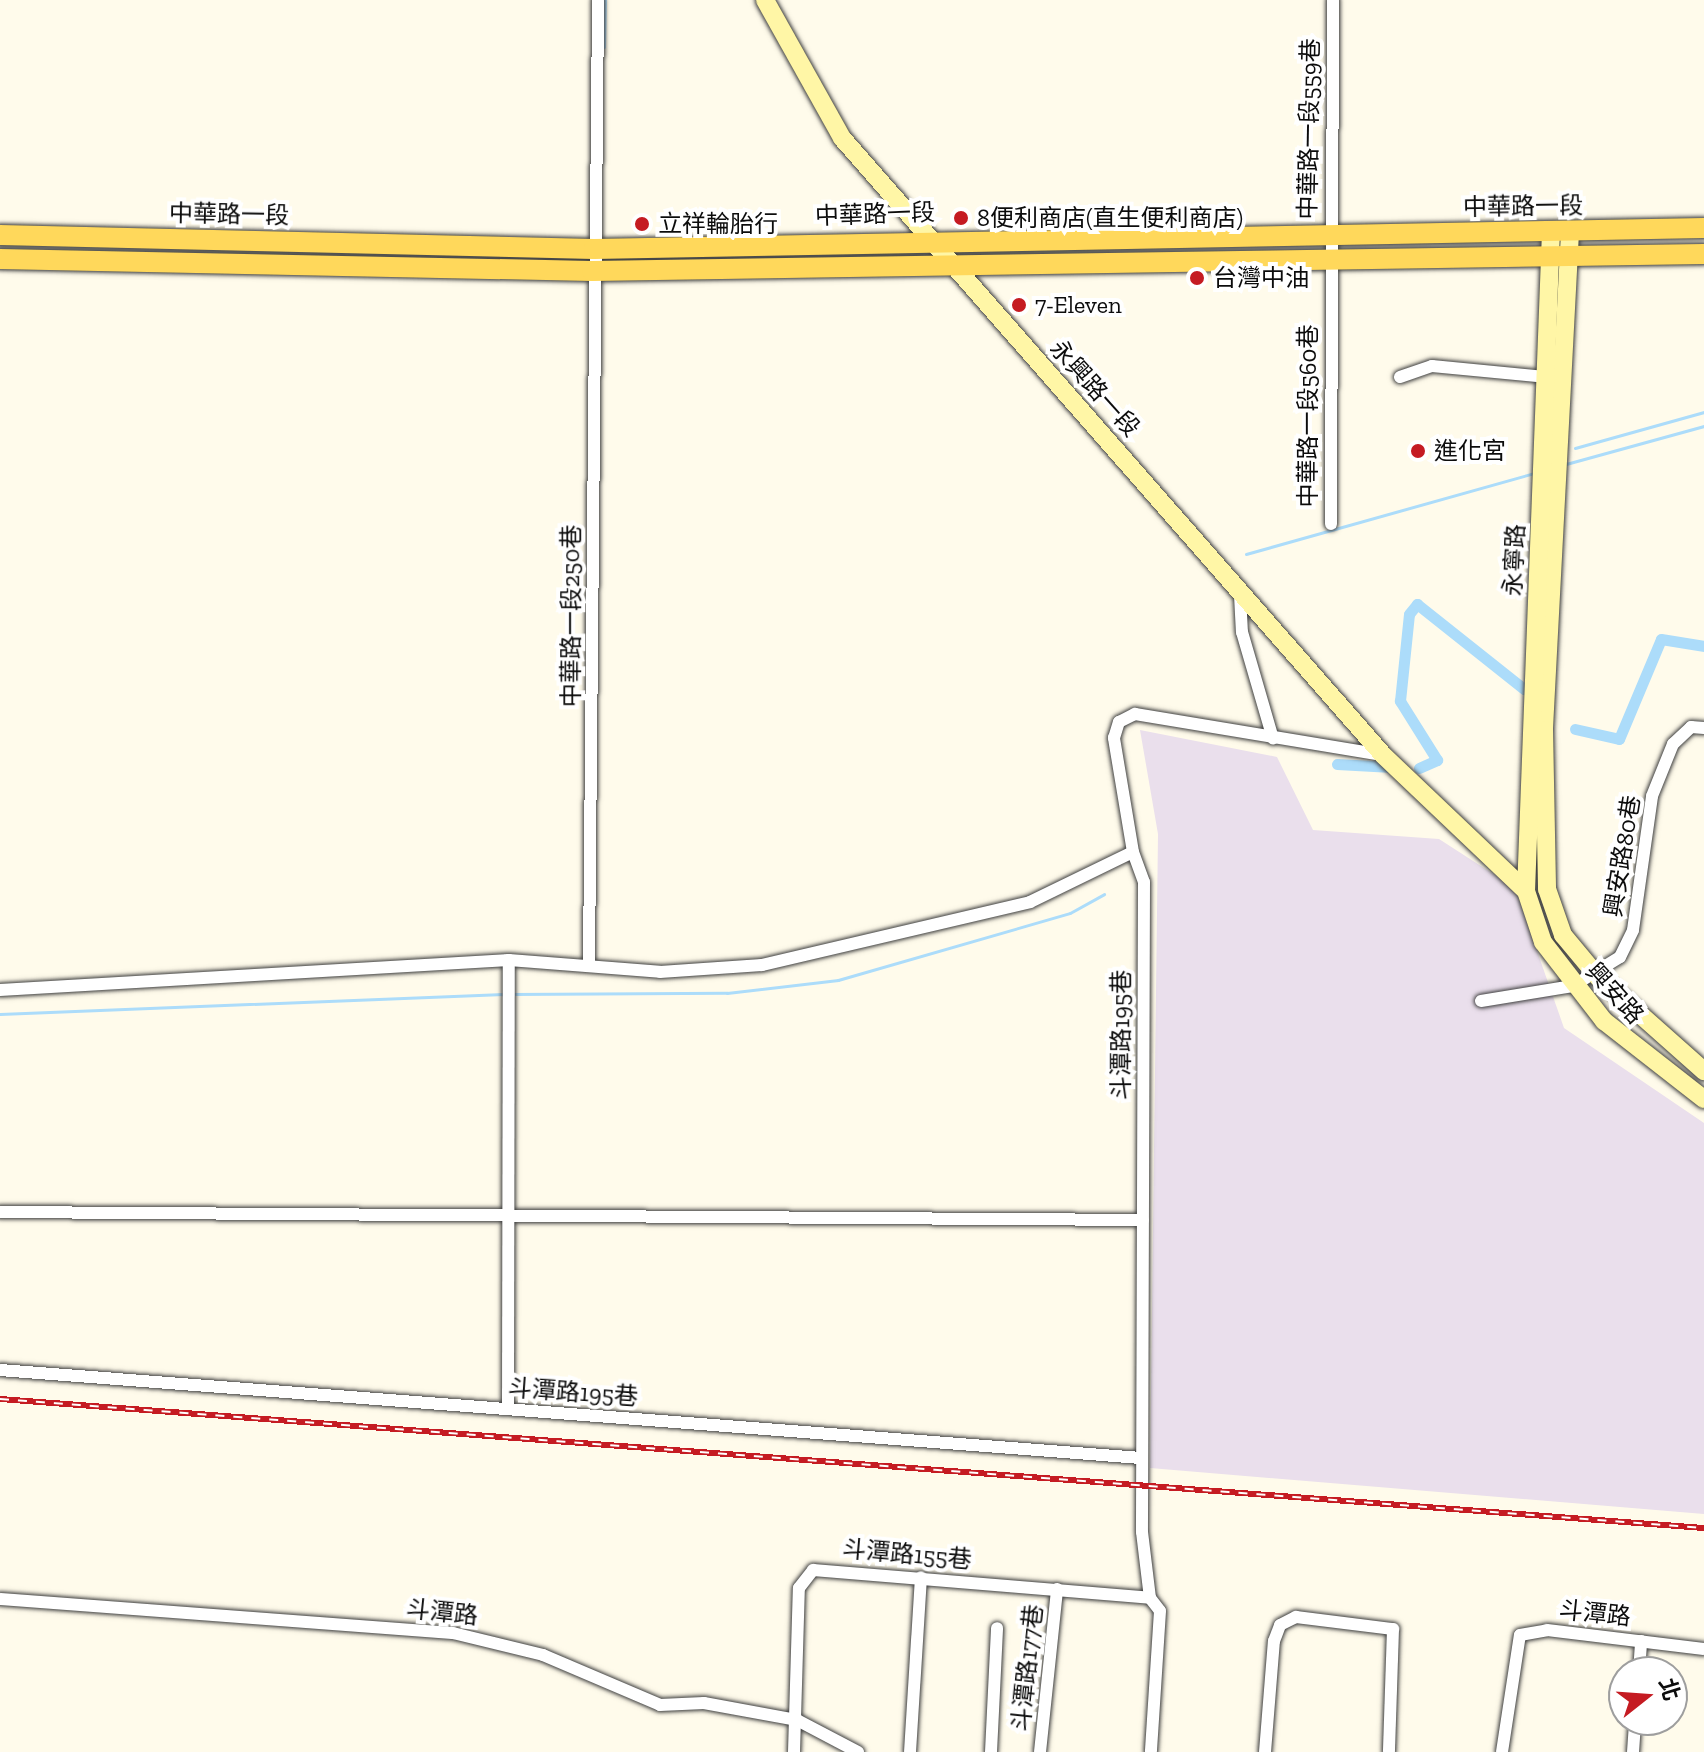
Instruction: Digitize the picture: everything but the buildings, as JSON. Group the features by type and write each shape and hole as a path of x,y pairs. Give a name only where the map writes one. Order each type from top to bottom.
{"main road":[{"name":"中華路一段","path":"0,235 594,249 932,239 1704,228"},
{"name":"中華路一段","path":"0,259 592,271 952,262 1561,259 1704,254"}],"street":[{"name":"中華路一段250巷","path":"589,961 592,271 598,0"},
{"name":"永興路一段","path":"765,0 820,108 952,262 1209,548 1240,595 1383,755"},
{"name":"中華路一段559巷","path":"1329,259 1333,0"},
{"name":"永寧路","path":"1547,889 1544,730 1560,232"},
{"name":"中華路一段560巷","path":"1329,259 1331,524"},
{"name":"永寧路","path":"1526,891 1547,377 1561,259"},
{"path":"1400,377 1432,366 1547,377"},
{"path":"1240,595 1242,632 1273,739 1383,755"},
{"name":"斗潭路195巷","path":"1151,1752 1160,1611 1150,1598 1142,1458 1144,882 1133,852 1114,750 1119,722 1135,714 1273,739"},
{"name":"興安路80巷","path":"1481,1001 1573,986 1598,977 1620,957 1633,930 1652,796 1673,744 1691,727 1704,728"},
{"name":"興安路","path":"1383,755 1526,891 1543,942 1573,986 1628,1044 1704,1099"},
{"path":"0,990 509,960 589,961 700,971 821,954 1052,895 1133,852"},
{"path":"1526,891 1547,889"},
{"name":"興安路","path":"1547,889 1563,935 1598,977 1704,1071"},
{"path":"508,1409 509,960"},
{"path":"0,1212 1143,1220"},
{"name":"斗潭路195巷","path":"0,1370 1142,1458"},
{"name":"斗潭路155巷","path":"794,1752 799,1588 806,1576 822,1568 1150,1598"},
{"path":"910,1752 921,1577"},
{"name":"斗潭路177巷","path":"1040,1752 1057,1589"},
{"name":"斗潭路","path":"0,1599 453,1633 543,1655 660,1705 704,1703 797,1720 858,1752"},
{"path":"1265,1752 1274,1641 1280,1625 1296,1617 1393,1629 1389,1752"},
{"path":"991,1752 997,1628"},
{"name":"斗潭路","path":"1502,1752 1520,1635 1547,1630 1641,1641"},
{"path":"1640,1656 1641,1641 1704,1649"}],"shaded area":[{"path":"1140,730 1277,757 1313,830 1439,839 1515,888 1564,1028 1704,1123 1704,1514 1150,1468 1158,834"}],"waterway":[{"path":"604,47 605,0"},
{"path":"1575,448 1704,412"},
{"path":"1566,464 1704,426"},
{"path":"1246,554 1535,473"},
{"path":"1419,768 1437,760 1400,701 1409,614 1417,604 1524,689"},
{"path":"1575,729 1619,739 1661,639 1704,646"},
{"path":"1337,764 1392,767"},
{"path":"511,994 727,993 838,980 1070,913 1104,894"},
{"path":"0,1014 504,994"}],"railway":[{"path":"0,1399 1704,1528"}],"place":[{"name":"8便利商店(直生便利商店)","path":"961,218"},
{"name":"立祥輪胎行","path":"642,224"},
{"name":"台灣中油","path":"1197,278"},
{"name":"7-Eleven","path":"1019,305"},
{"name":"進化宮","path":"1418,451"}]}
